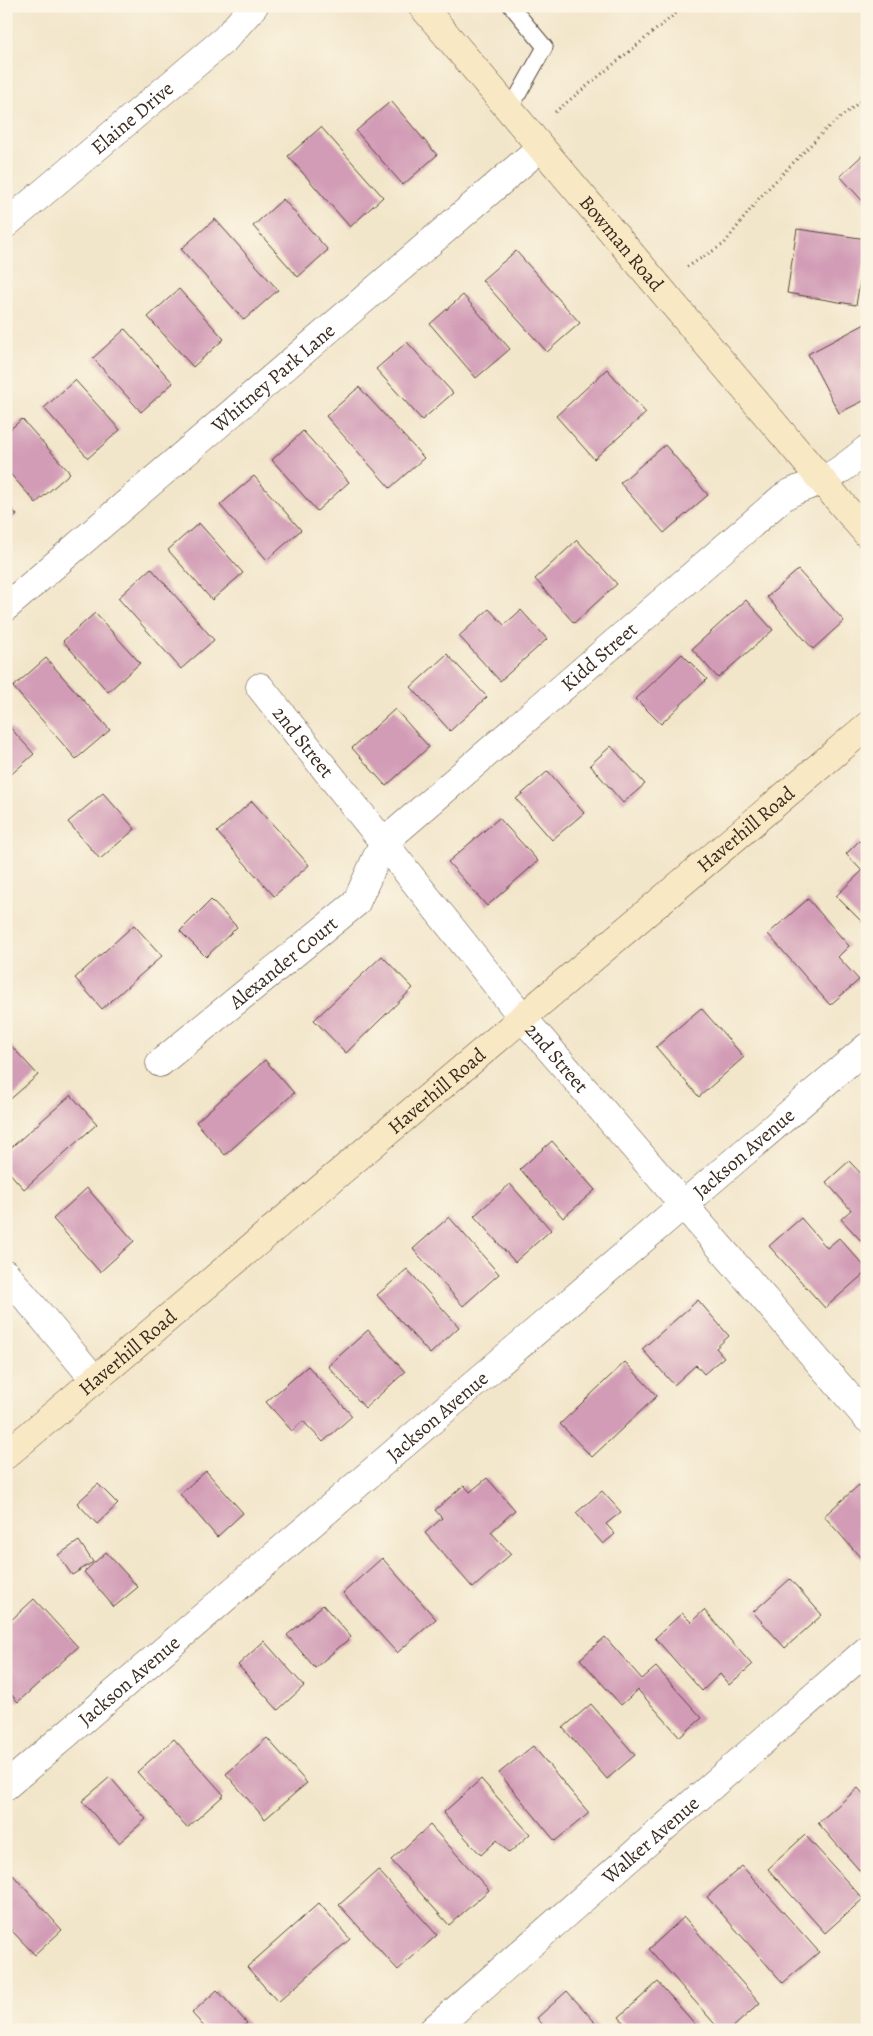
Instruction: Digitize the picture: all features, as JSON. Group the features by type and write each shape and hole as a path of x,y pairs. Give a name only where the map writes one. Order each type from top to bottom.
{"street":[{"name":"Elaine Drive","path":"6,224 225,39 254,6"},
{"name":"Bowman Road","path":"422,6 867,534"},
{"name":"Whitney Park Lane","path":"6,607 540,148"},
{"name":"Kidd Street","path":"383,843 782,498 793,490 821,481 851,463 867,449"},
{"name":"2nd Street","path":"260,687 523,1018 867,1418"},
{"name":"Haverhill Road","path":"6,1455 867,726"},
{"name":"Alexander Court","path":"160,1063 356,903 383,843"},
{"name":"Jackson Avenue","path":"6,1786 867,1047"},
{"path":"6,1274 96,1380"},
{"name":"Walker Avenue","path":"433,2030 867,1650"}],"lane":[{"path":"510,111 545,47 511,6"}],"path":[{"path":"555,112 685,6"},
{"path":"862,6 867,10"},
{"path":"687,268 724,244 760,197 826,129 867,96"}],"building":[{"path":"391,101 437,155 403,185 356,131"},
{"path":"321,127 383,197 350,227 288,156"},
{"path":"867,151 867,206 840,176"},
{"path":"283,199 328,250 298,277 253,226"},
{"path":"215,219 278,290 244,320 181,249"},
{"path":"797,229 867,239 867,264 863,264 856,305 787,293"},
{"path":"516,251 580,323 547,352 482,280"},
{"path":"179,289 224,339 193,367 148,317"},
{"path":"463,295 510,349 476,378 430,324"},
{"path":"867,323 867,399 839,413 808,354"},
{"path":"125,329 173,383 141,412 93,358"},
{"path":"407,342 453,393 422,420 376,369"},
{"path":"607,369 646,413 594,459 556,416"},
{"path":"75,380 120,430 88,458 44,408"},
{"path":"359,387 424,458 390,488 326,416"},
{"path":"22,419 70,473 36,503 6,469 6,433"},
{"path":"303,431 349,482 317,511 272,460"},
{"path":"665,445 708,495 664,533 620,483"},
{"path":"254,476 301,530 267,560 220,505"},
{"path":"6,503 17,515 6,525"},
{"path":"199,523 243,573 212,600 168,550"},
{"path":"577,540 617,584 574,623 535,579"},
{"path":"151,568 214,640 181,669 118,598"},
{"path":"798,570 844,621 813,649 767,597"},
{"path":"746,600 773,630 718,678 692,649"},
{"path":"489,609 504,625 521,610 547,639 500,681 459,636"},
{"path":"95,613 140,663 108,692 63,641"},
{"path":"447,654 487,697 450,731 411,687"},
{"path":"682,654 707,679 661,724 636,699"},
{"path":"46,658 110,730 76,759 13,687"},
{"path":"395,709 429,747 386,786 352,748"},
{"path":"6,723 34,754 6,779"},
{"path":"611,746 645,784 623,803 590,765"},
{"path":"548,771 584,813 552,840 516,799"},
{"path":"103,793 135,829 100,859 68,822"},
{"path":"252,801 309,865 274,896 217,832"},
{"path":"499,818 538,861 487,906 448,862"},
{"path":"859,841 867,849 867,927 836,896 862,871 846,854"},
{"path":"808,899 849,946 838,957 859,980 830,1005 768,934"},
{"path":"211,900 237,927 206,957 180,931"},
{"path":"134,925 162,956 102,1009 75,978"},
{"path":"382,956 413,988 346,1053 314,1020"},
{"path":"701,1008 744,1057 699,1097 656,1047"},
{"path":"6,1040 38,1075 6,1103"},
{"path":"265,1060 294,1093 225,1155 196,1122"},
{"path":"71,1095 97,1124 24,1189 6,1169 6,1152"},
{"path":"552,1141 595,1190 563,1218 520,1169"},
{"path":"849,1161 867,1180 867,1241 864,1244 841,1219 851,1210 826,1182"},
{"path":"510,1184 551,1230 515,1262 474,1216"},
{"path":"87,1188 134,1241 100,1272 53,1219"},
{"path":"449,1217 499,1274 463,1306 413,1249"},
{"path":"801,1218 827,1248 839,1238 867,1269 825,1308 769,1246"},
{"path":"407,1269 459,1327 430,1354 377,1295"},
{"path":"698,1300 729,1336 716,1348 724,1357 704,1374 696,1365 674,1385 642,1349"},
{"path":"368,1330 405,1372 365,1408 328,1366"},
{"path":"625,1362 657,1396 592,1457 560,1424"},
{"path":"308,1366 352,1416 323,1442 303,1421 292,1431 266,1402"},
{"path":"206,1471 243,1513 217,1537 180,1494"},
{"path":"487,1478 515,1510 491,1532 511,1554 473,1588 425,1533 442,1518 435,1510 464,1485 470,1492"},
{"path":"98,1484 118,1504 97,1524 77,1503"},
{"path":"859,1485 867,1494 867,1565 824,1516"},
{"path":"602,1491 621,1512 606,1524 615,1534 603,1544 576,1513"},
{"path":"79,1541 93,1562 72,1575 58,1555"},
{"path":"106,1552 138,1587 114,1607 84,1572"},
{"path":"382,1558 436,1619 397,1653 343,1593"},
{"path":"790,1579 822,1615 785,1648 753,1612"},
{"path":"34,1599 78,1647 18,1702 6,1689 6,1621 8,1623"},
{"path":"323,1605 351,1637 315,1668 287,1635"},
{"path":"704,1610 752,1665 729,1685 720,1674 702,1691 655,1638 682,1613 691,1622"},
{"path":"605,1637 642,1679 656,1667 702,1718 680,1737 638,1690 621,1705 580,1659"},
{"path":"264,1641 304,1686 278,1710 238,1665"},
{"path":"591,1704 635,1755 607,1779 563,1728"},
{"path":"267,1738 307,1783 265,1819 226,1774"},
{"path":"174,1739 224,1795 187,1828 137,1772"},
{"path":"533,1746 589,1813 555,1841 499,1773"},
{"path":"110,1777 146,1819 119,1843 82,1801"},
{"path":"481,1779 530,1834 509,1853 497,1840 481,1855 443,1813"},
{"path":"858,1788 867,1798 867,1879 818,1823"},
{"path":"430,1825 489,1890 449,1925 391,1860"},
{"path":"805,1835 863,1899 825,1933 768,1869"},
{"path":"742,1866 819,1952 783,1983 707,1897"},
{"path":"378,1870 437,1935 398,1970 339,1905"},
{"path":"13,1875 62,1930 35,1955 11,1930 6,1934 6,1881"},
{"path":"319,1903 350,1939 278,2002 247,1967"},
{"path":"684,1917 760,2003 730,2030 720,2030 649,1949"},
{"path":"658,1982 695,2024 688,2030 630,2030 619,2017"},
{"path":"217,1990 247,2023 239,2030 207,2030 192,2013"},
{"path":"567,1991 602,2030 547,2030 537,2018"}]}
